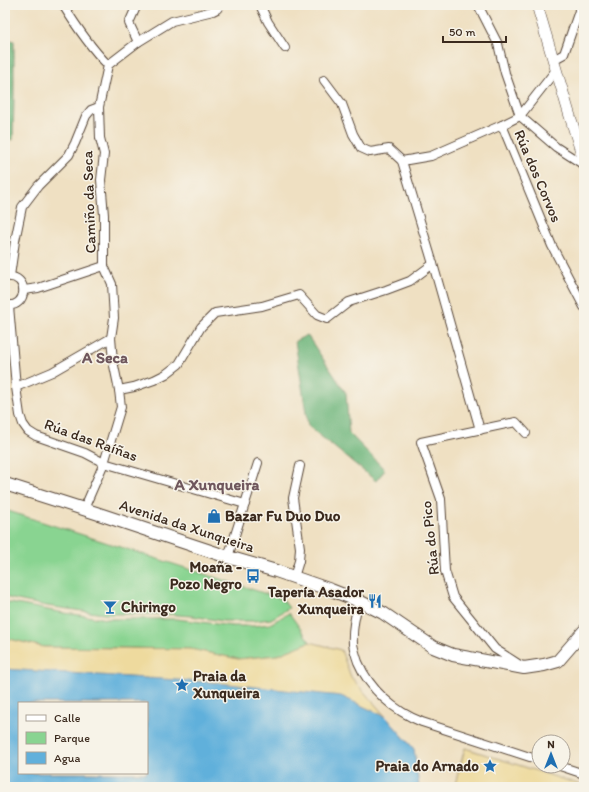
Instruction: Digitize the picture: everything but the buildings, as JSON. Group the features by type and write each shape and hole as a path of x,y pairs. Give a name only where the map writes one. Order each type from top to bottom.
{"main road":[{"name":"Avenida da Xunqueira","path":"5,484 331,590 359,601 383,613 433,647 454,655 524,668 544,665 558,661 584,631"}],"street":[{"path":"63,5 108,65 138,42 172,21 213,11 220,5"},
{"path":"137,5 129,23 138,42"},
{"path":"260,5 268,22 285,48"},
{"path":"478,5 498,44 505,73 520,116"},
{"path":"537,5 584,161"},
{"path":"520,116 564,54 582,5"},
{"name":"Camiño da Seca","path":"84,509 104,463 121,407 111,338 114,318 112,284 104,266 104,215 101,180 104,154 100,138 99,107 108,65"},
{"path":"324,80 342,104 353,134 361,148 370,152 389,149 402,161 480,430"},
{"path":"7,305 18,303 24,290 18,279 8,277 22,207 38,186 69,154 86,116 91,110 99,107"},
{"name":"Rúa dos Corvos","path":"584,165 556,147 520,116 502,125 552,246 584,307"},
{"path":"402,161 431,156 502,125"},
{"path":"119,390 134,387 154,380 166,374 179,364 202,327 215,313 262,306 299,295 317,315 327,319 349,302 410,281 433,264"},
{"path":"24,290 38,288 104,266"},
{"name":"Rúa das Raíñas","path":"7,305 20,414 23,424 28,431 36,436 85,453 104,463 245,504"},
{"path":"16,387 52,372 111,338"},
{"name":"Rúa do Pico","path":"524,668 495,649 453,597 445,571 441,499 421,442 516,422 526,433"},
{"path":"228,557 258,463"},
{"path":"294,577 299,561 300,548 293,498 300,466"},
{"path":"359,601 353,632 356,656 362,672 370,683 390,704 410,718 531,757"},
{"path":"571,770 584,774"}],"green space":[{"path":"5,38 14,41 13,140 5,139"},
{"path":"307,335 346,393 349,433 385,470 376,481 308,426 295,341"},
{"path":"5,510 276,597 283,600 289,608 271,619 253,621 223,621 192,616 164,614 104,614 47,606 5,597"},
{"path":"5,602 107,619 177,619 232,626 270,624 289,613 310,642 278,655 238,659 190,649 43,647 5,638"}],"sand":[{"name":"Praia da Xunqueira","path":"5,638 43,647 190,649 238,659 278,655 310,642 341,650 351,677 386,717 225,705 148,703 5,694"},
{"name":"Praia do Arnado","path":"465,748 531,769 531,774 546,774 584,787 468,787 455,784"}],"water":[{"path":"5,669 209,682 341,696 386,717 414,749 419,787 5,787"}],"place":[{"name":"Bazar Fu Duo Duo","path":"214,516"},
{"name":"Moaña - Pozo Negro","path":"253,576"},
{"name":"Tapería Asador Xunqueira","path":"375,601"},
{"name":"Chiringo","path":"110,607"},
{"name":"Praia da Xunqueira","path":"182,685"},
{"name":"Praia do Arnado","path":"490,766"}],"district":[{"name":"A Seca","path":"105,357"},
{"name":"A Xunqueira","path":"217,484"}]}
